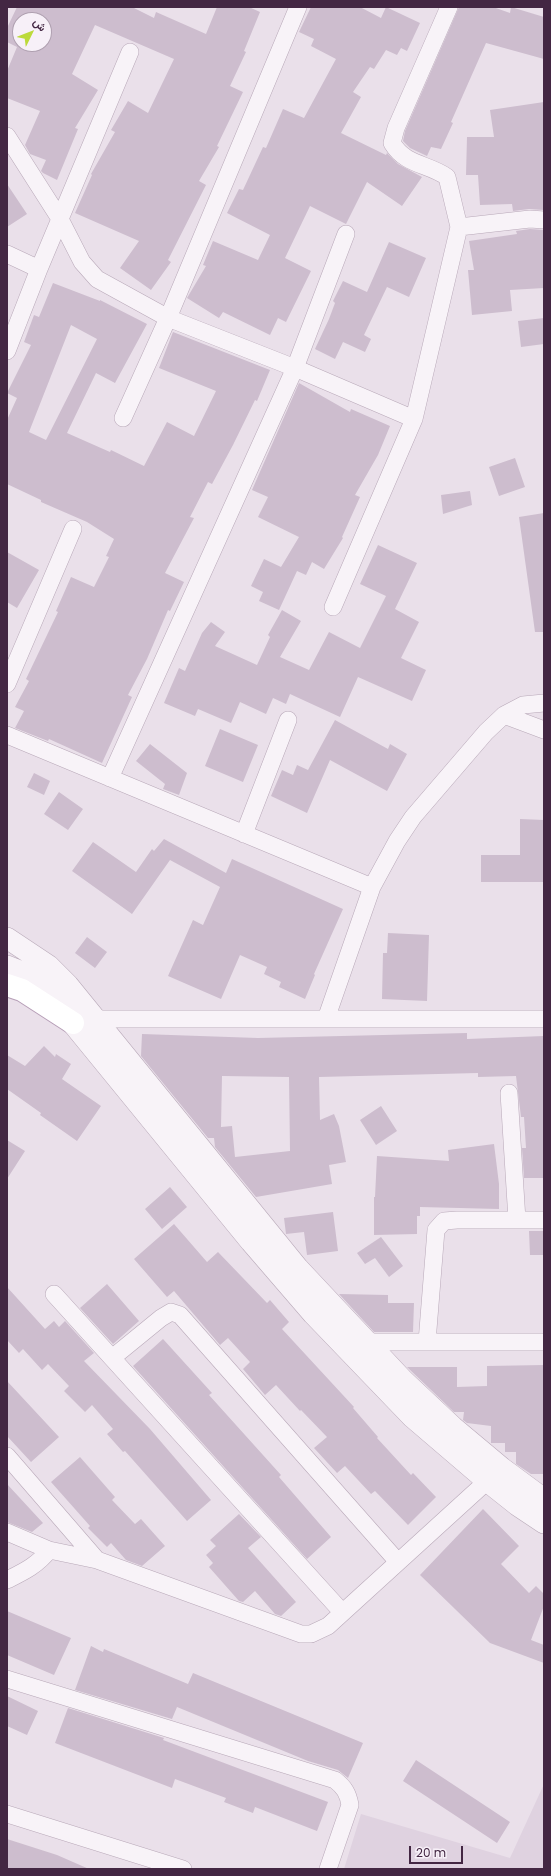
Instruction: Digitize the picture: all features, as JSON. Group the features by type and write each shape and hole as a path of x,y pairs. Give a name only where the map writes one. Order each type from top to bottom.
{"main road":[{"path":"7,985 22,990 73,1023"}],"street":[{"path":"123,418 168,318 298,7"},
{"path":"333,607 414,419 459,227 447,177 438,171 409,160 398,153 392,143 396,128 449,7"},
{"path":"7,350 39,269 130,52"},
{"path":"7,136 60,219 82,262 97,279 168,318 295,368 414,419"},
{"path":"459,227 530,219 544,220"},
{"path":"110,778 295,368 346,234"},
{"path":"7,254 39,269"},
{"path":"7,684 74,530"},
{"path":"326,1019 372,887 397,841 413,816 486,732 504,715 523,705 544,703"},
{"path":"504,715 544,730"},
{"path":"244,834 288,720"},
{"path":"7,735 372,887"},
{"path":"7,938 49,966 98,1019 298,1268 329,1303 403,1380 453,1427 495,1475 517,1505 544,1523"},
{"path":"7,966 27,974 42,986 250,1242 346,1349 412,1417 495,1475 543,1497"},
{"path":"73,1023 98,1019 544,1019"},
{"path":"509,1094 517,1220"},
{"path":"427,1342 436,1230 444,1221 544,1220"},
{"path":"54,1294 342,1612"},
{"path":"112,1358 161,1318 171,1312 180,1315 398,1562"},
{"path":"346,1349 368,1342 544,1342"},
{"path":"7,1456 97,1560"},
{"path":"7,1532 49,1550 97,1560 300,1634 311,1634 319,1631 342,1612 495,1475"},
{"path":"7,1580 34,1566 49,1550"},
{"path":"7,1679 335,1780 342,1786 348,1795 350,1805 328,1869"},
{"path":"7,1814 184,1869"}],"shaded area":[{"path":"544,1784 544,1869 344,1869 361,1814 510,1858"}],"building":[{"path":"17,7 132,7 154,18 156,12 206,34 217,7 249,7 260,12 244,51 246,52 230,86 243,92 217,146 219,147 199,181 206,185 168,260 171,262 151,290 120,268 139,241 75,213 92,175 91,174 115,132 111,130 128,101 148,113 174,59 95,25 72,74 98,90 75,128 78,129 57,180 41,171 46,160 30,154 25,145 40,111 7,98 7,71 15,52 52,52 52,12 15,12"},
{"path":"311,7 360,7 381,18 386,7 420,23 407,51 401,48 397,55 386,50 374,69 370,67 353,92 361,97 341,133 386,155 387,153 398,164 422,177 402,206 367,182 346,224 310,206 285,258 311,271 286,322 278,318 270,335 223,312 219,318 187,298 206,266 203,265 213,241 258,260 270,235 227,213 239,189 243,190 263,147 266,148 283,109 304,118 336,59 311,46 314,39 299,32"},
{"path":"459,7 493,7 510,13 511,7 544,17 544,59 486,43 451,122 453,123 441,149 431,147 427,156 410,148 403,141 405,131"},
{"path":"12,18 12,44 7,42 7,28"},
{"path":"544,102 544,210 529,209 513,211 512,204 480,205 478,175 466,175 467,137 494,137 490,110"},
{"path":"7,184 27,214 7,227"},
{"path":"530,229 544,230 544,288 510,290 512,311 472,315 468,270 474,270 469,241 517,234 516,231"},
{"path":"389,242 426,258 409,297 387,287 364,335 371,339 365,352 343,342 335,359 315,349 335,303 333,301 343,281 367,292"},
{"path":"53,283 100,300 147,324 115,383 96,373 67,433 110,452 111,450 144,466 167,422 194,436 216,391 159,368 173,332 270,370 257,401 255,400 212,484 208,482 190,517 194,518 165,573 184,582 170,611 168,610 147,659 128,695 132,697 102,763 49,739 48,741 15,728 24,711 15,707 29,681 26,679 58,612 56,611 71,577 94,587 109,557 106,556 114,539 87,522 41,502 41,500 7,484 7,420 17,398 7,393 31,345 24,342 34,315 39,317","holes":["71,325 97,339 46,440 29,432"]},
{"path":"544,318 544,344 521,347 518,321"},
{"path":"299,383 350,412 351,409 390,426 378,455 355,495 360,497 342,537 343,538 324,569 312,562 306,575 297,571 279,610 259,601 263,592 251,586 264,559 281,567 299,537 258,517 268,497 252,490"},
{"path":"515,458 525,487 499,496 489,467"},
{"path":"470,491 472,505 443,514 441,495"},
{"path":"544,513 544,632 535,632 519,517"},
{"path":"378,545 417,563 395,609 419,622 401,658 426,670 412,701 358,677 340,717 290,694 286,704 273,698 266,714 240,702 231,723 198,709 195,716 164,703 179,668 185,671 202,633 211,622 225,632 215,646 257,665 270,637 268,635 282,610 301,621 280,657 309,670 329,632 360,648 386,596 360,584"},
{"path":"7,552 39,570 17,608 7,602"},
{"path":"335,720 388,749 390,744 407,754 387,791 330,760 307,813 271,796 282,770 293,775 297,765 308,770"},
{"path":"220,729 258,745 243,782 205,766"},
{"path":"150,744 187,773 179,795 163,789 165,784 136,761"},
{"path":"34,773 50,781 44,795 27,787"},
{"path":"59,792 83,809 68,830 44,814"},
{"path":"520,819 544,820 544,882 481,882 481,855 520,855"},
{"path":"164,839 226,873 232,859 343,909 314,974 315,975 305,999 279,987 281,982 264,974 267,967 240,955 221,999 168,976 193,920 203,925 220,887 170,860 132,914 72,871 93,842 136,872 152,849 154,851"},
{"path":"388,933 429,935 427,1001 382,999 383,953 387,953"},
{"path":"87,937 107,952 95,968 75,953"},
{"path":"467,1033 467,1039 544,1036 544,1178 524,1178 522,1148 526,1148 524,1117 521,1117 516,1076 478,1077 478,1073 319,1077 320,1120 334,1114 339,1126 346,1162 329,1165 332,1184 256,1197 215,1147 214,1138 208,1138 141,1056 142,1034 258,1038","holes":["222,1076 289,1077 290,1151 235,1157 232,1126 221,1127"]},
{"path":"44,1046 55,1057 56,1054 71,1064 62,1079 101,1106 77,1141 7,1089 7,1055 25,1066"},
{"path":"381,1106 397,1131 376,1145 360,1120"},
{"path":"7,1140 25,1151 7,1179"},
{"path":"494,1144 499,1184 499,1209 420,1207 420,1216 417,1216 417,1234 374,1235 374,1197 377,1156 449,1161 448,1150"},
{"path":"170,1187 187,1207 162,1229 145,1209"},
{"path":"333,1212 338,1251 307,1255 304,1232 286,1234 284,1218"},
{"path":"174,1224 207,1262 218,1252 267,1303 270,1300 289,1322 282,1329 354,1407 353,1408 378,1437 377,1438 411,1475 413,1473 436,1497 408,1525 375,1491 371,1494 345,1466 337,1473 314,1448 327,1437 276,1385 265,1395 243,1369 250,1362 228,1338 220,1345 174,1291 167,1297 134,1259"},
{"path":"529,1231 544,1231 544,1255 530,1255"},
{"path":"381,1237 403,1266 389,1277 375,1258 365,1264 357,1253"},
{"path":"107,1284 139,1321 113,1344 80,1308"},
{"path":"7,1287 45,1329 54,1321 59,1327 65,1321 94,1353 84,1361 150,1429 211,1500 187,1521 125,1451 123,1452 107,1434 113,1429 92,1405 85,1412 64,1391 69,1386 48,1364 42,1370 23,1349 19,1353 7,1340"},
{"path":"339,1294 388,1295 388,1303 414,1303 413,1332 374,1332"},
{"path":"163,1339 212,1393 209,1395 281,1475 279,1477 331,1537 307,1559 133,1366"},
{"path":"544,1365 544,1474 531,1474 516,1464 516,1452 505,1452 505,1443 491,1443 491,1426 467,1423 463,1420 464,1412 454,1412 407,1367 457,1367 457,1387 487,1386 487,1366"},
{"path":"7,1381 59,1437 31,1462 7,1436"},
{"path":"80,1457 115,1497 112,1500 135,1524 141,1519 165,1546 142,1566 126,1560 111,1543 107,1547 88,1528 90,1526 51,1482"},
{"path":"7,1484 43,1523 32,1532 7,1522"},
{"path":"483,1509 519,1546 501,1564 529,1593 536,1586 544,1594 544,1606 531,1640 544,1645 544,1663 490,1643 420,1575"},
{"path":"239,1514 261,1537 248,1548 296,1602 281,1616 275,1614 255,1591 243,1602 239,1601 209,1567 213,1563 206,1555 216,1546 210,1540"},
{"path":"7,1611 71,1638 54,1675 7,1655"},
{"path":"91,1646 103,1652 104,1649 188,1684 193,1673 363,1743 348,1778 338,1770 308,1761 177,1707 172,1719 75,1690"},
{"path":"7,1696 38,1711 27,1735 7,1726"},
{"path":"68,1708 164,1738 163,1740 328,1802 317,1831 255,1807 253,1813 224,1802 226,1798 175,1779 172,1788 55,1743"},
{"path":"416,1760 510,1822 497,1843 403,1781"},
{"path":"7,1839 57,1855 89,1869 7,1869"}]}
